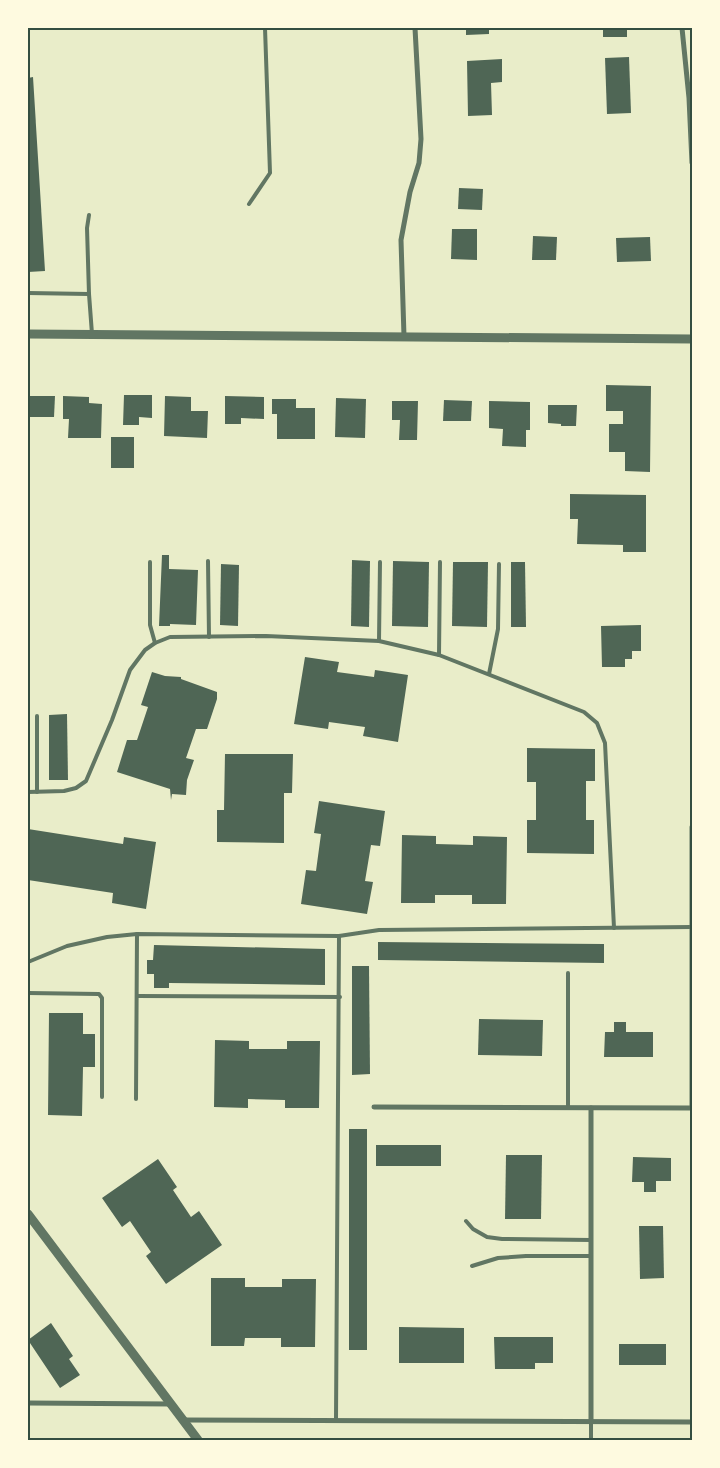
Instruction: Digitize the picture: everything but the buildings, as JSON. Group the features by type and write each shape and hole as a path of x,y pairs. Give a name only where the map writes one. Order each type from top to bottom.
{"street":[{"path":"404,336 401,240 410,192 419,163 421,139 415,28"},
{"path":"682,28 689,98 692,164"},
{"path":"28,334 692,339"},
{"path":"374,1107 692,1108 692,827"},
{"path":"591,1108 591,1421"},
{"path":"28,1214 198,1440"},
{"path":"28,1403 172,1404"},
{"path":"183,1420 692,1422"}],"lane":[{"path":"249,204 270,173 265,28"},
{"path":"89,215 87,228 92,334"},
{"path":"28,294 89,294"},
{"path":"208,561 209,637"},
{"path":"150,562 150,625 155,643"},
{"path":"379,640 380,562"},
{"path":"439,656 440,562"},
{"path":"489,674 498,628 499,564"},
{"path":"28,792 64,791 76,788 86,781 112,720 130,670 145,650 155,643 170,637 266,636 379,640 439,656 489,674 584,712 597,723 606,743 614,928"},
{"path":"36,792 37,716"},
{"path":"28,962 67,946 107,937 137,934 339,936 379,930 692,926"},
{"path":"136,1099 137,934"},
{"path":"336,1420 339,936"},
{"path":"568,973 568,1108"},
{"path":"28,993 99,994 102,998 102,1097"},
{"path":"137,996 340,997"},
{"path":"466,1221 473,1229 487,1237 502,1239 591,1240"},
{"path":"472,1266 498,1258 591,1256"},
{"path":"591,1421 591,1440"}]}
